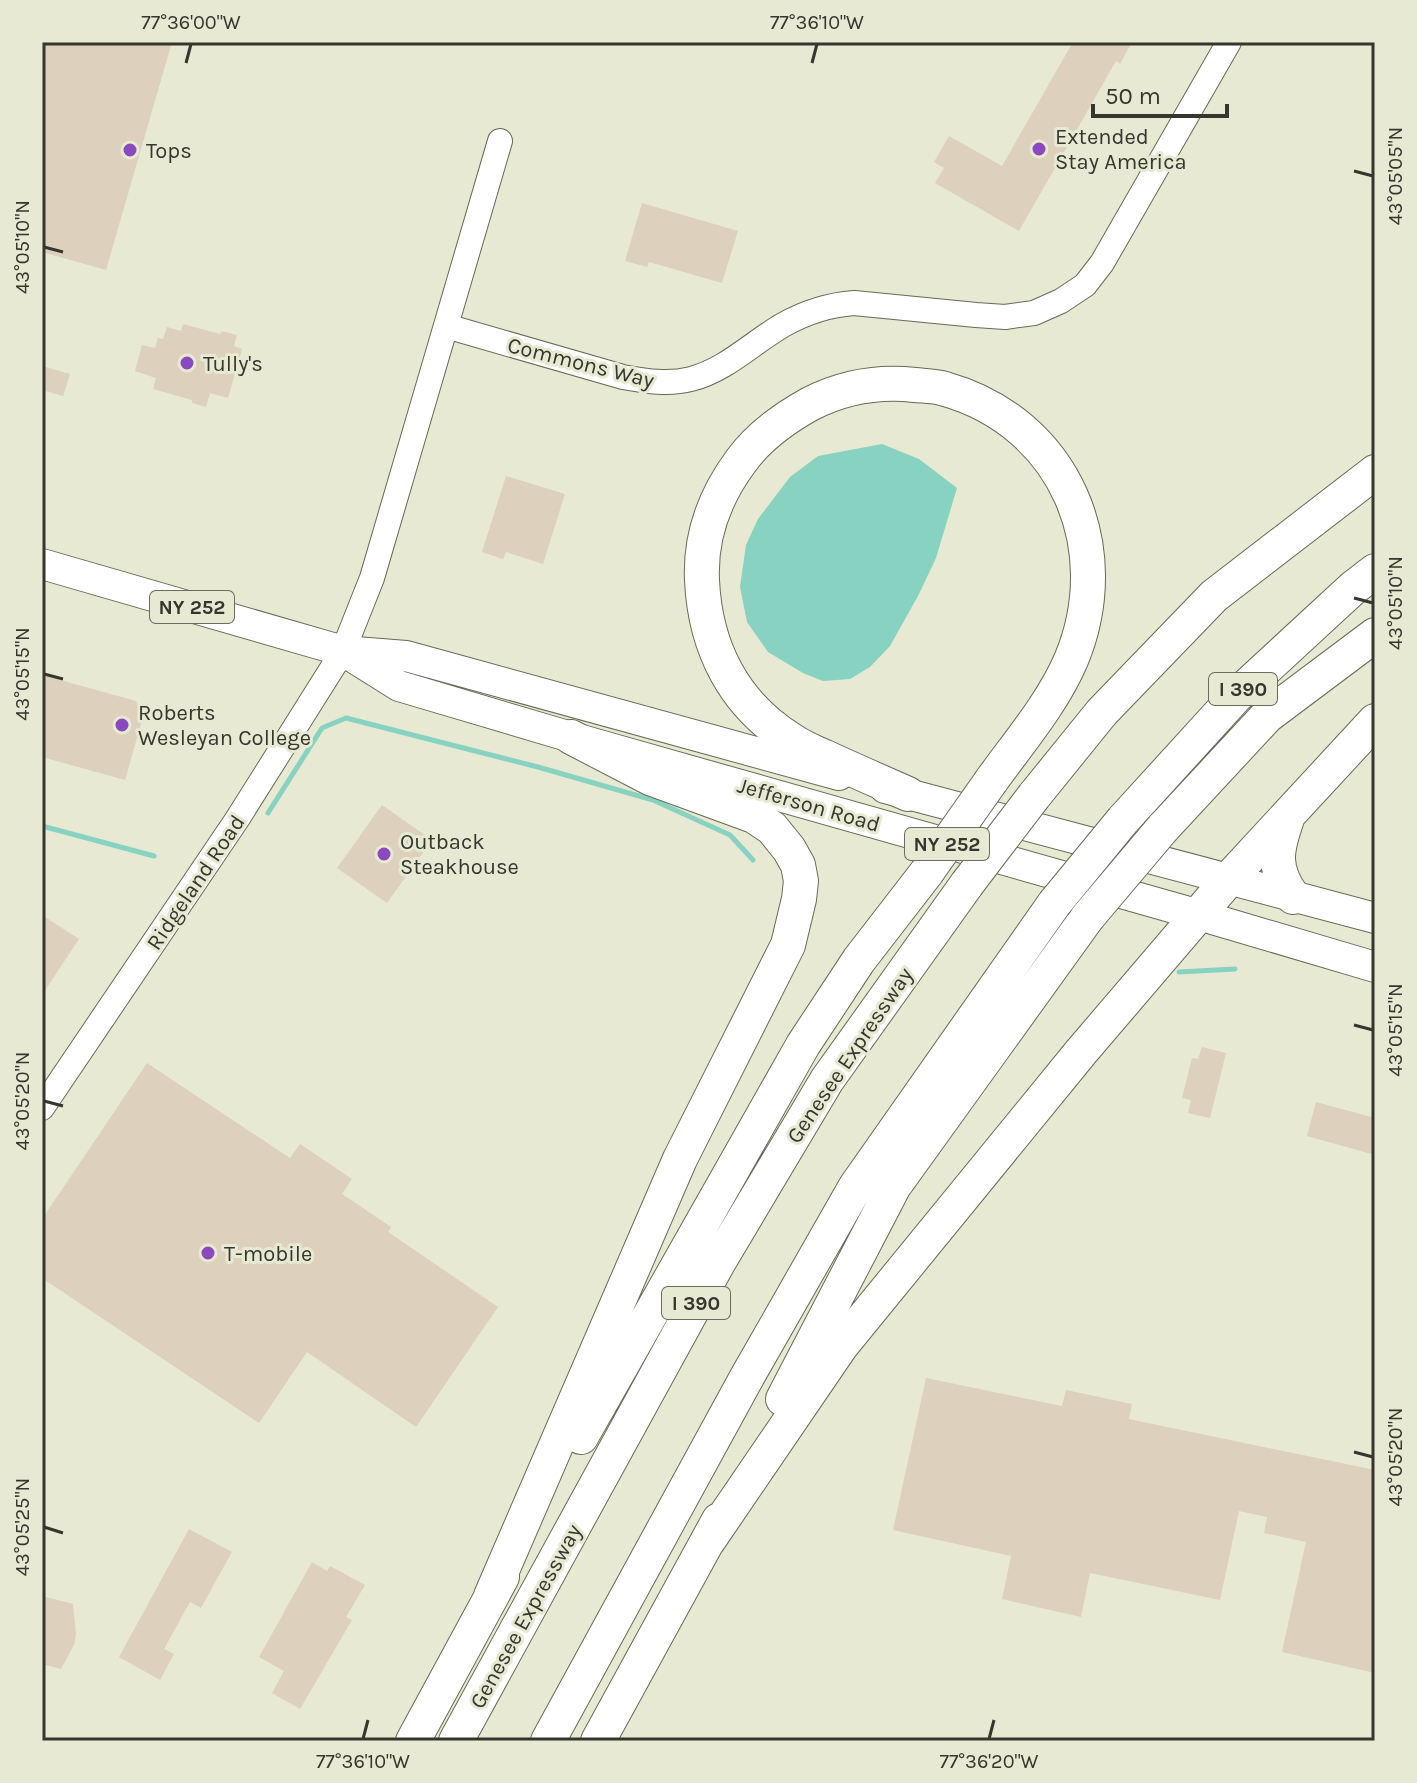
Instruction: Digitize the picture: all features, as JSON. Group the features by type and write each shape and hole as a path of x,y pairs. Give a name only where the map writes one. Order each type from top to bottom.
{"highway":[{"path":"413,1741 491,1596 803,1045 859,960 927,872 1056,691 1072,658 1088,598 1085,537 1068,487 1049,459 1008,418 975,400 943,388 905,384 869,385 842,390 794,413 753,445 738,465 713,509 705,537 701,562 705,618 714,648 728,676 766,723 794,743 908,794"},
{"path":"1214,596 1375,445"},
{"name":"Genesee Expressway","path":"456,1741 718,1263 820,1092 967,884 1102,712 1214,596 1375,472"},
{"name":"I 390","path":"548,1741 739,1391 856,1186 1054,904 1123,820 1236,696 1375,571"},
{"path":"598,1741 708,1541 894,1186 1087,918 1163,828 1267,716 1375,635"},
{"path":"708,1541 841,1346 1081,1052 1228,880 1375,721"},
{"path":"491,1596 680,1159 788,945 801,881 798,865 789,849 772,828 754,816 650,778 571,737"},
{"path":"1288,815 1276,856 1279,873 1293,897"}],"main road":[{"name":"Jefferson Road","path":"42,564 343,651 406,656 1375,918"},
{"name":"Jefferson Road","path":"343,651 399,686 1375,967"},
{"path":"1294,943 1375,946"}],"street":[{"name":"Commons Way","path":"446,326 623,377 670,382 692,379 717,369 781,326 806,313 832,305 854,303 1005,317 1034,313 1061,301 1085,285 1102,263 1229,42"},
{"path":"343,651 372,578 500,141"},
{"name":"Ridgeland Road","path":"42,1108 238,818 343,651"}],"water":[{"path":"882,444 919,459 957,488 936,558 890,646 870,667 850,679 823,681 768,652 747,622 740,587 746,545 758,519 790,477 818,456"}],"building":[{"path":"42,42 172,42 106,270 42,252"},
{"name":"Extended Stay America","path":"1073,42 1132,42 1120,64 1116,61 1019,231 935,183 944,168 934,162 949,136 1002,166"},
{"path":"642,203 738,231 722,283 649,262 647,267 625,261"},
{"name":"Tully's","path":"183,324 220,334 222,331 237,335 234,346 242,349 228,398 210,393 206,407 192,403 192,400 153,389 156,378 135,371 142,345 155,348 158,338 163,339 167,327 181,331"},
{"path":"42,366 70,374 63,396 42,390"},
{"path":"506,476 565,494 543,564 506,552 503,559 482,552"},
{"path":"42,675 136,701 143,717 125,780 42,757"},
{"name":"Outback Steakhouse","path":"382,805 432,840 387,903 337,868"},
{"path":"42,915 79,939 42,995"},
{"path":"1202,1047 1226,1053 1210,1118 1188,1113 1191,1100 1182,1098 1192,1058 1198,1059"},
{"name":"T-mobile","path":"147,1063 290,1158 300,1144 352,1179 342,1194 391,1227 388,1232 498,1307 416,1427 307,1352 259,1423 42,1278 42,1219"},
{"path":"1316,1102 1375,1118 1375,1155 1307,1136"},
{"path":"926,1378 1062,1406 1066,1390 1132,1404 1129,1419 1375,1470 1375,1673 1282,1652 1306,1542 1264,1533 1267,1517 1239,1511 1220,1600 1090,1573 1081,1617 1002,1599 1011,1556 893,1530"},
{"path":"189,1529 232,1552 201,1608 190,1602 164,1649 174,1654 160,1680 119,1657"},
{"path":"312,1562 327,1571 330,1566 365,1585 346,1617 352,1620 300,1709 272,1693 284,1671 259,1657"},
{"path":"42,1596 73,1604 74,1645 61,1669 42,1664"}],"waterway":[{"path":"268,813 322,728 346,718 653,800 730,835 753,860"},
{"path":"42,826 154,856"},
{"path":"1179,972 1235,969"}],"place":[{"name":"Extended Stay America","path":"1039,149"},
{"name":"Tops","path":"130,150"},
{"name":"Tully's","path":"187,363"},
{"name":"Roberts Wesleyan College","path":"122,725"},
{"name":"Outback Steakhouse","path":"384,854"},
{"name":"T-mobile","path":"208,1253"}]}
